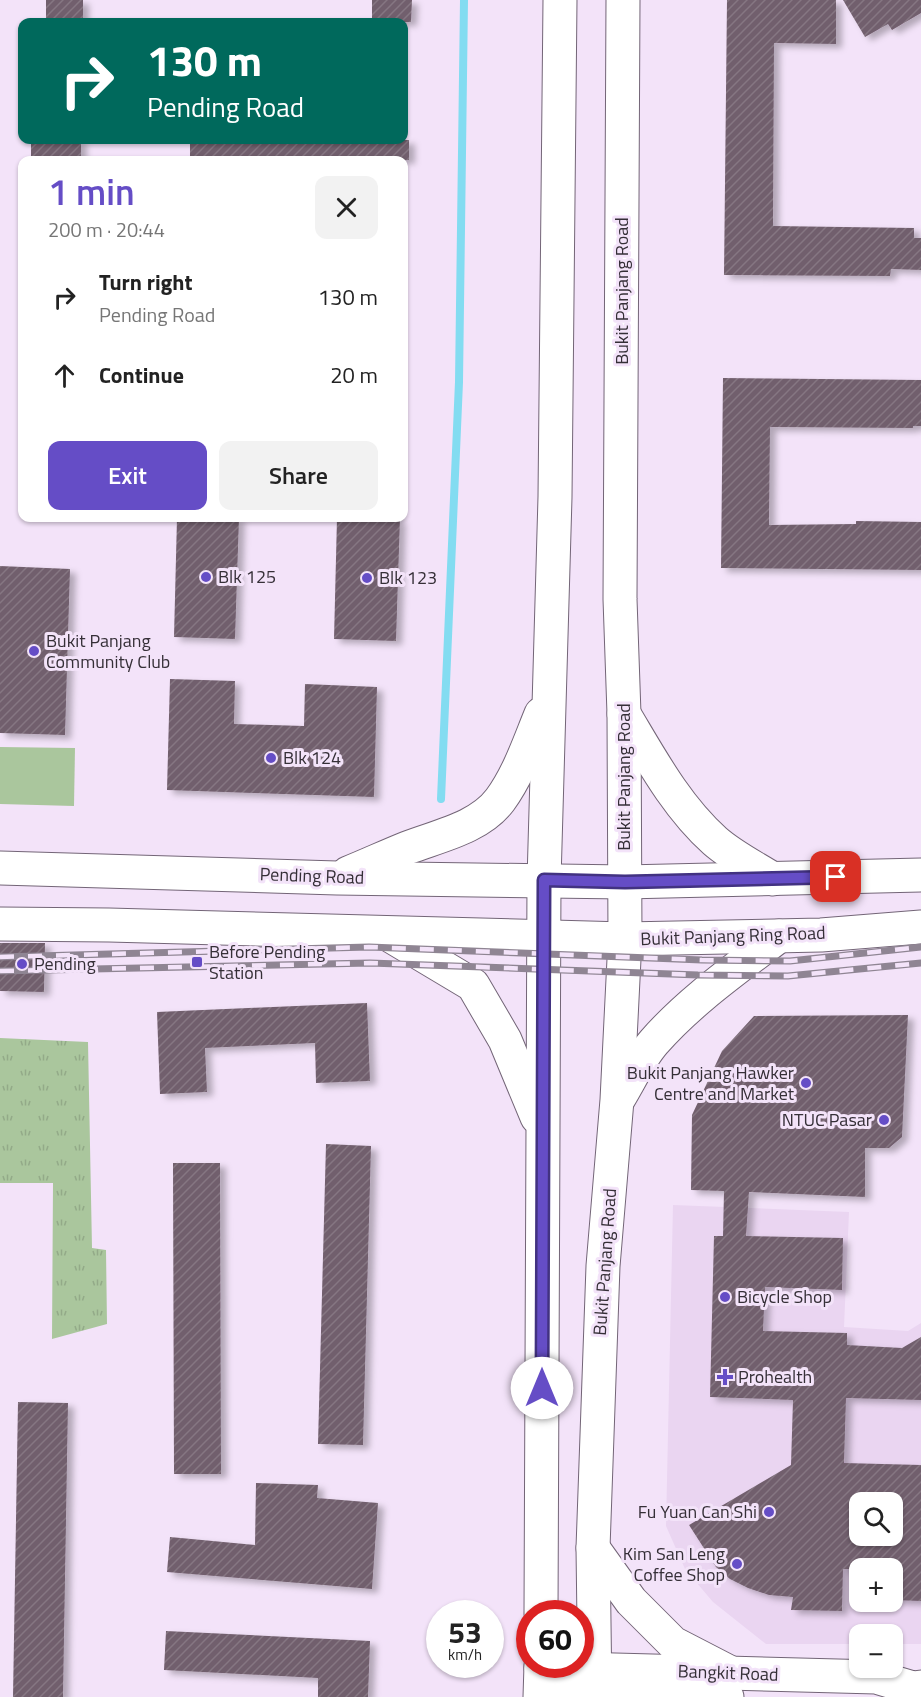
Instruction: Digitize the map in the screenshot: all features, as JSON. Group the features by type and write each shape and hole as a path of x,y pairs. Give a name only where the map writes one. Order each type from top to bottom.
{"main road":[{"path":"541,1600 544,880 555,496 560,0"},
{"name":"Bukit Panjang Road","path":"595,1686 593,1548 603,1266 617,1100 625,939 624,714 620,599 623,0"},
{"path":"337,878 407,848 441,837 481,818 499,802 519,769 549,695"},
{"path":"624,714 685,810 716,842 773,879"},
{"name":"Pending Road","path":"0,868 337,878 625,882"},
{"path":"625,882 921,875"},
{"path":"0,924 544,937"},
{"name":"Bukit Panjang Ring Road","path":"544,937 625,939 779,936 921,927"},
{"path":"384,932 473,985 505,1040 543,1132"},
{"path":"617,1100 653,1044 679,1016 779,936"},
{"path":"593,1548 631,1601 673,1643 729,1685"},
{"name":"Bangkit Road","path":"541,1680 595,1686 729,1685 876,1677 907,1691"}],"shaded area":[{"path":"673,1205 849,1212 844,1327 908,1331 921,1323 921,1644 903,1644 903,1624 849,1624 849,1644 766,1644 713,1602 685,1569 666,1526"}],"green space":[{"path":"0,747 75,748 74,806 0,804"},
{"path":"0,1038 88,1042 92,1248 106,1250 107,1324 52,1339 53,1183 0,1183"}],"building":[{"path":"46,0 83,0 83,18 46,18"},
{"path":"372,0 412,0 411,22 408,22 408,18 372,18"},
{"path":"727,0 836,0 836,44 774,43 773,226 914,228 914,238 921,238 921,270 891,269 890,276 724,275"},
{"path":"843,0 921,0 921,13 892,30 888,24 865,37"},
{"path":"409,140 409,160 408,156 190,156 190,144 408,144"},
{"path":"31,144 81,144 81,156 31,156"},
{"path":"723,378 921,380 921,426 913,426 913,428 770,427 769,525 856,524 856,521 921,522 921,570 721,568"},
{"name":"Blk 125","path":"177,522 239,522 235,639 174,637"},
{"name":"Blk 123","path":"337,522 400,522 396,641 334,639"},
{"name":"Bukit Panjang Community Club","path":"0,566 70,569 65,735 0,733"},
{"name":"Blk 124","path":"170,679 235,681 234,724 304,726 305,684 377,687 374,797 167,790"},
{"name":"Pending","path":"0,943 45,943 44,992 0,991"},
{"path":"367,1003 370,1081 316,1083 315,1043 205,1048 207,1092 160,1094 157,1012"},
{"path":"908,1015 902,1137 889,1148 865,1148 865,1197 749,1192 746,1236 843,1238 842,1290 765,1287 763,1331 847,1333 847,1345 902,1348 921,1337 921,1400 846,1398 844,1463 921,1465 921,1601 903,1600 903,1558 849,1558 849,1569 843,1569 842,1611 791,1610 793,1597 769,1595 730,1579 716,1567 689,1525 791,1465 793,1400 710,1397 714,1236 723,1236 724,1191 691,1190 692,1115 722,1051 754,1016"},
{"path":"326,1144 371,1146 363,1445 318,1444"},
{"path":"173,1163 220,1163 221,1474 174,1474"},
{"path":"18,1402 68,1403 63,1697 13,1697"},
{"path":"256,1483 318,1485 317,1498 378,1503 372,1589 167,1572 170,1537 255,1545"},
{"path":"166,1631 370,1641 368,1697 318,1697 318,1678 164,1670"}],"waterway":[{"path":"441,799 459,382 464,0"}],"railway":[{"path":"0,957 369,947 702,960 790,961 921,947"},
{"path":"0,971 370,963 788,976 921,963"}],"place":[{"name":"Blk 125","path":"206,577"},
{"name":"Blk 123","path":"367,578"},
{"name":"Bukit Panjang Community Club","path":"34,651"},
{"name":"Blk 124","path":"271,758"},
{"name":"Before Pending Station","path":"197,962"},
{"name":"Pending","path":"22,964"},
{"name":"Bukit Panjang Hawker Centre and Market","path":"806,1083"},
{"name":"NTUC Pasar","path":"884,1120"},
{"name":"Bicycle Shop","path":"725,1297"},
{"name":"Prohealth","path":"725,1377"},
{"name":"Fu Yuan Can Shi","path":"769,1512"},
{"name":"Kim San Leng Coffee Shop","path":"737,1564"}],"route":[{"path":"542,1388 544,880 625,882 836,877"}]}
